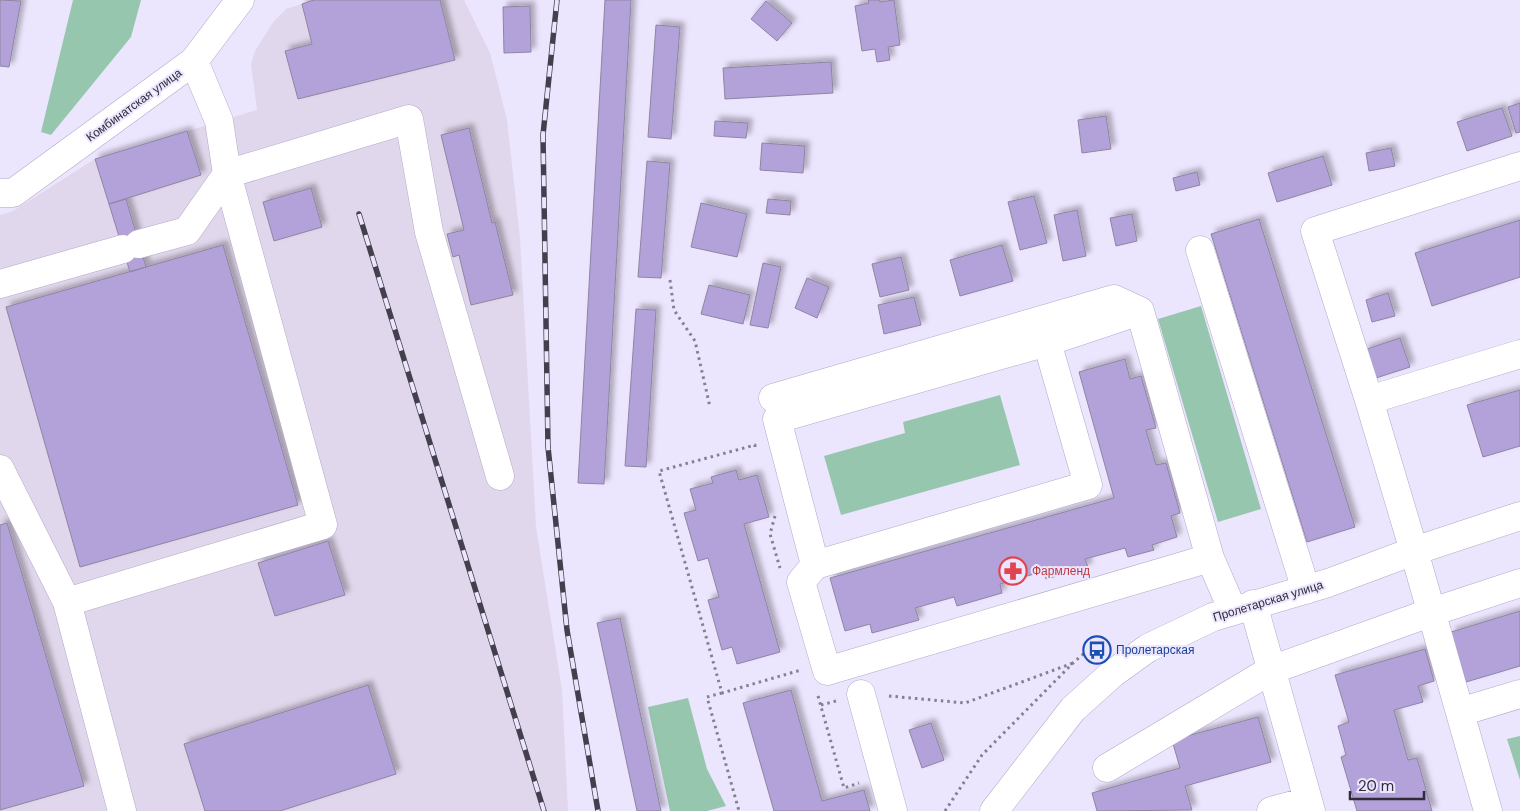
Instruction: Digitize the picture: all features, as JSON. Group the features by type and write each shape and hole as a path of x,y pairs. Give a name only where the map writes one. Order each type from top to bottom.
{"street":[{"name":"Комбинатская улица","path":"6,193 194,61 240,0"},
{"path":"66,602 322,525 227,174 219,121 194,61"},
{"path":"0,284 187,231 227,174 409,119 429,232 500,476"},
{"path":"1488,811 1432,612 1369,400 1315,232 1520,166"},
{"path":"1200,250 1306,590"},
{"path":"773,398 1114,299 1140,311 1210,558 1243,608 1271,670 1309,806 1271,811"},
{"path":"815,565 777,419 1048,342 1140,311"},
{"path":"1048,342 1088,485 815,565 801,582 827,671 1210,558"},
{"path":"1369,400 1520,354"},
{"path":"0,469 66,602 122,811"},
{"name":"Пролетарская улица","path":"994,811 1072,709 1112,674 1148,648 1213,617 1306,590 1414,551 1520,516"},
{"path":"1106,768 1271,670 1432,612 1520,583"},
{"path":"861,694 893,811"},
{"path":"1460,712 1520,694"}],"path":[{"path":"670,280 674,310 695,341 710,408"},
{"path":"722,693 659,471 755,445 757,454"},
{"path":"775,515 770,534 782,572"},
{"path":"944,811 982,755 1073,663 1096,643"},
{"path":"821,705 861,694 966,703 1073,663"},
{"path":"739,811 707,697 810,668"},
{"path":"818,696 844,788 868,781"}],"shaded area":[{"path":"314,0 464,0 490,53 507,120 520,238 536,527 562,690 568,811 0,811 0,215 13,211 95,159 257,110 251,64 255,51 274,21 286,9"}],"green space":[{"path":"73,0 141,0 131,37 51,135 41,132"},
{"path":"1201,306 1261,509 1218,522 1158,319"},
{"path":"1000,395 1020,465 841,515 824,456 905,433 903,422"},
{"path":"688,698 707,769 726,806 707,811 670,811 648,707"},
{"path":"1520,736 1520,780 1507,739"}],"building":[{"path":"0,0 21,1 9,67 0,66"},
{"path":"314,0 440,0 455,60 298,99 285,51 312,44 302,4"},
{"path":"605,0 631,0 604,484 578,483"},
{"path":"868,0 879,0 880,2 894,0 900,45 888,47 890,60 877,62 875,49 862,51 855,6 869,3"},
{"path":"766,1 792,23 777,41 751,19"},
{"path":"530,6 531,52 504,53 503,7"},
{"path":"656,25 680,27 671,139 648,137"},
{"path":"831,62 833,93 725,99 723,68"},
{"path":"1520,103 1520,132 1516,133 1508,107"},
{"path":"1502,108 1512,136 1467,151 1457,122"},
{"path":"1106,116 1111,149 1082,153 1078,120"},
{"path":"715,121 748,123 746,138 714,136"},
{"path":"469,128 492,223 495,222 513,295 471,305 459,255 453,257 447,234 464,230 441,135"},
{"path":"187,131 201,175 109,204 95,159"},
{"path":"762,143 805,146 803,173 760,170"},
{"path":"1391,148 1395,166 1369,171 1366,153"},
{"path":"1323,156 1332,185 1277,202 1268,173"},
{"path":"647,161 670,163 661,278 638,277"},
{"path":"1197,172 1200,185 1176,191 1173,178"},
{"path":"311,188 322,227 274,241 263,202"},
{"path":"1034,196 1047,243 1020,250 1008,202"},
{"path":"126,199 146,267 130,272 109,204"},
{"path":"768,199 791,201 790,215 766,213"},
{"path":"701,203 747,214 737,257 691,247"},
{"path":"1077,210 1086,256 1063,261 1054,215"},
{"path":"1132,214 1137,241 1116,246 1110,218"},
{"path":"1259,219 1355,527 1307,542 1211,234"},
{"path":"1520,220 1520,277 1432,306 1415,253"},
{"path":"223,245 298,505 80,567 6,307"},
{"path":"1002,245 1013,281 960,296 950,260"},
{"path":"901,257 909,290 880,297 872,264"},
{"path":"763,263 781,267 768,328 750,325"},
{"path":"807,278 829,287 817,318 795,308"},
{"path":"709,285 750,295 743,324 701,314"},
{"path":"1388,293 1395,316 1372,322 1366,300"},
{"path":"914,297 921,325 884,334 878,305"},
{"path":"636,309 656,310 646,467 625,466"},
{"path":"1400,338 1410,367 1373,379 1364,350"},
{"path":"1125,359 1130,379 1141,376 1156,428 1146,430 1156,465 1166,463 1180,513 1171,516 1177,537 1152,545 1154,550 1128,557 1125,548 1085,559 1088,567 1046,579 1044,571 1000,584 1002,593 957,606 954,597 915,608 919,620 872,633 870,624 845,631 830,578 1114,498 1079,372"},
{"path":"1520,390 1520,446 1483,457 1467,405"},
{"path":"736,470 739,480 757,475 769,517 744,524 780,652 737,664 732,647 722,650 708,600 719,597 708,558 698,561 684,513 696,510 690,489 713,483 711,477"},
{"path":"7,523 84,786 0,810 0,525"},
{"path":"328,541 345,595 275,616 258,563"},
{"path":"1520,611 1520,666 1466,682 1451,632"},
{"path":"620,618 661,811 637,811 597,623"},
{"path":"1425,649 1434,681 1418,686 1423,702 1394,710 1408,760 1417,758 1432,811 1357,811 1341,757 1346,755 1338,726 1349,722 1335,675"},
{"path":"368,685 396,774 280,811 205,811 184,744"},
{"path":"791,690 822,801 864,790 870,811 774,811 743,703"},
{"path":"1258,717 1271,762 1185,786 1192,810 1097,811 1092,793 1180,768 1172,740"},
{"path":"931,723 944,760 922,768 909,730"}],"railway":[{"path":"557,0 543,135 548,447 567,630 598,811"},
{"path":"359,214 544,811"}],"place":[{"name":"Фармленд","path":"1013,571"},
{"name":"Пролетарская","path":"1097,650"}]}
